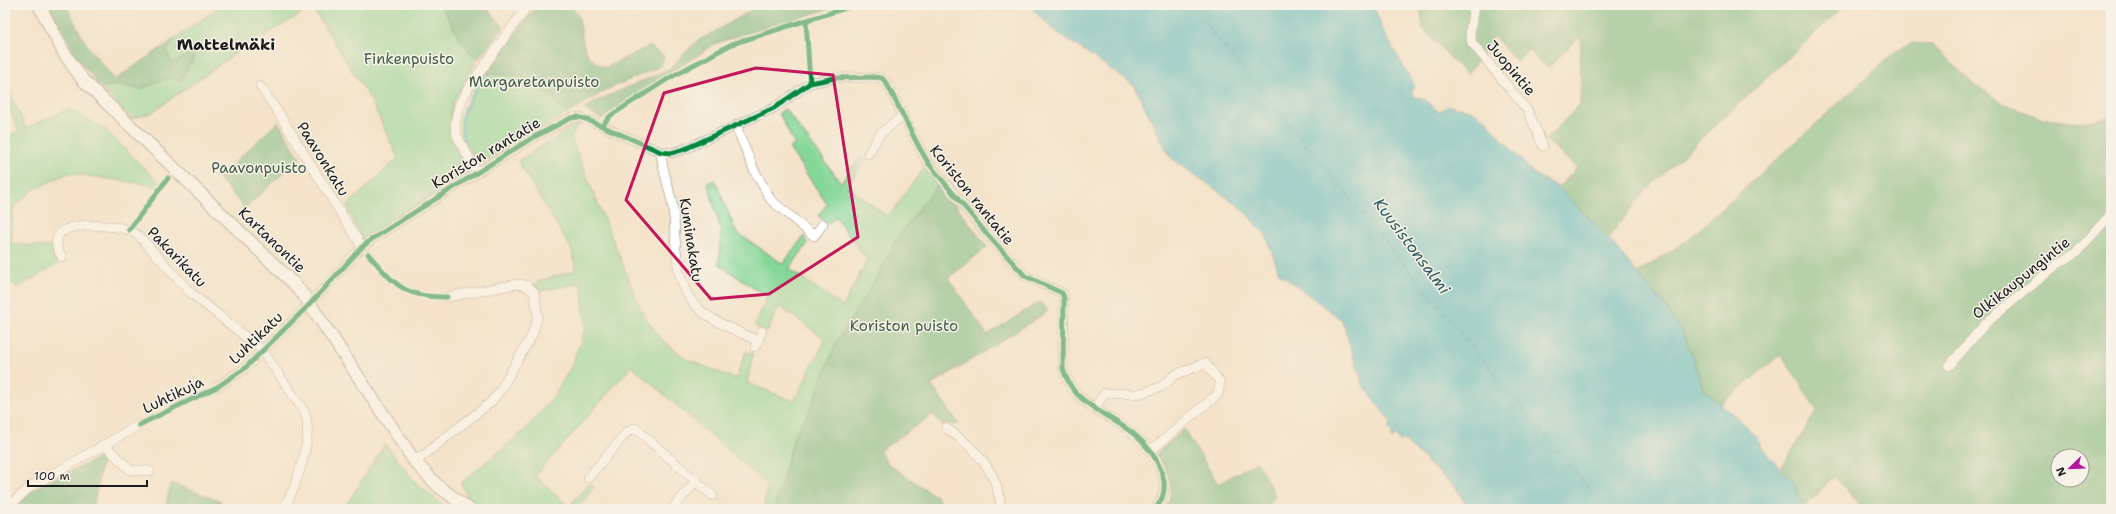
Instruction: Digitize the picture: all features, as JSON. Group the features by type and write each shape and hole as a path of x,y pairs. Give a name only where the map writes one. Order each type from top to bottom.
{"street":[{"name":"Kartanontie","path":"39,5 64,52 83,80 292,282 310,304 415,462 438,486 469,509"},
{"path":"477,173 457,136 455,124 459,105 469,87 528,5"},
{"name":"Juopintie","path":"1474,5 1470,33 1472,43 1528,111 1543,146"},
{"name":"Koriston rantatie","path":"310,304 362,247 382,231 532,138 572,118 588,120 660,152 671,153 685,149 780,105 810,83 847,78 882,78 887,84 918,147 929,164 1025,276 1062,293 1064,298 1063,369 1066,378 1077,394 1094,408 1134,434 1150,451 1162,473 1165,482 1162,498 1155,509"},
{"name":"Paavonkatu","path":"260,86 278,112 362,247"},
{"path":"868,154 880,134 903,115"},
{"path":"736,126 754,170 771,200 814,236 823,224"},
{"name":"Kuminakatu","path":"660,152 673,208 679,271 686,293 699,309 714,320 756,344 762,331"},
{"name":"Olkikaupungintie","path":"1949,366 1985,324 2055,266 2076,253 2111,214"},
{"name":"Pakarikatu","path":"62,257 56,244 62,231 68,228 83,225 129,230 139,236 191,293 262,350"},
{"path":"415,462 495,398 532,335 538,316 536,298 531,288 526,285 517,284 447,297"},
{"name":"Luhtikatu","path":"217,387 244,369 310,304"},
{"path":"262,350 304,410 308,420 300,469 294,488 283,509"},
{"path":"1094,408 1105,393 1138,394 1161,387 1175,375 1190,371 1205,363 1220,382 1218,394 1150,451"},
{"path":"6,509 30,487 139,425"},
{"path":"588,478 630,429 635,428 713,496"},
{"path":"946,428 966,443 986,464 999,490 1001,509"},
{"path":"104,445 130,470 150,471"},
{"path":"672,509 696,480"}],"highlighted area":[{"path":"756,68 833,75 858,237 769,294 711,299 626,200 664,93"}],"green space":[{"path":"49,5 66,5 86,44 115,80 176,38 167,51 172,64 193,52 195,56 181,80 165,78 140,90 118,85 101,87 78,59"},
{"name":"Finkenpuisto","path":"216,5 441,5 461,41 477,60 453,102 450,121 456,150 466,165 465,175 362,240 347,206 398,158 371,100 312,7 243,48 151,113 129,119 131,118 95,81 108,73 115,80 216,10"},
{"path":"441,5 484,5 504,27 477,60 461,41"},
{"name":"Margaretanpuisto","path":"538,5 570,5 559,38 591,99 484,162 479,163 464,139 461,131 462,119 478,86"},
{"path":"538,5 570,5 578,17 587,54 598,64 606,68 649,46 664,56 661,66 606,90 568,113 539,86 520,76 487,74"},
{"path":"761,5 841,5 716,43 602,119 584,109 597,101 669,69 696,42"},
{"path":"1420,5 1845,5 1645,191 1608,238 1558,187 1577,168 1546,140 1580,104 1581,35 1548,68 1528,50 1517,62 1494,36 1467,75 1423,29"},
{"path":"1913,43 1932,45 1975,85 2008,106 2043,119 2080,123 2111,116 2111,509 1864,509 1834,476 1803,508 1793,481 1781,469 1817,410 1781,354 1721,404 1704,390 1685,337 1664,305 1637,273 1688,240 1896,51"},
{"path":"5,83 26,128 69,109 106,130 159,183 157,186 68,173 33,190 13,208 11,244 52,247 57,264 17,288 5,273 5,138 19,131 5,100"},
{"name":"Koriston puisto","path":"785,109 841,183 860,157 865,160 847,186 888,217 926,165 987,247 948,278 987,335 1040,302 1048,311 931,385 959,424 941,424 933,414 879,451 889,465 937,497 943,509 764,509 767,485 632,366 535,476 569,507 589,483 594,487 577,509 477,509 472,506 461,483 525,430 552,398 570,369 586,327 581,283 540,291 533,286 539,281 576,270 572,250 518,161 579,123 571,138 637,300 647,320 660,338 686,359 736,379 746,351 753,354 747,383 794,401 826,339 779,306 767,332 755,326 767,297 719,264 721,231 708,183 715,180 736,232 783,264 804,236 808,243 789,269 843,307 867,260 835,216 829,224 818,216 827,204 789,148 795,145 779,113"},
{"name":"Paavonpuisto","path":"278,122 300,158 245,208 218,178"},
{"path":"938,184 987,247 948,278 987,335 1040,302 1048,311 931,385 959,424 941,424 933,414 879,451 889,465 937,497 943,509 774,509 795,434 809,412 836,343 874,282 897,238"},
{"path":"1184,429 1218,484 1257,462 1275,496 1265,509 1165,509 1169,501 1171,487 1168,474 1156,454"},
{"path":"385,444 416,483 448,509 344,509"},
{"path":"103,456 93,509 12,509 35,488"},
{"path":"171,483 221,501 218,509 165,509"}],"water":[{"name":"Kuusistonsalmi","path":"1029,5 1373,5 1384,33 1415,86 1411,92 1414,97 1422,98 1439,112 1448,106 1470,110 1487,120 1494,130 1534,174 1558,187 1608,238 1664,305 1685,337 1704,390 1749,428 1769,457 1793,481 1804,509 1468,509 1457,489 1403,440 1400,441 1395,435 1392,440 1390,438 1393,434 1388,427 1392,424 1362,383 1342,320 1279,273 1266,235 1239,206 1170,157 1134,85 1051,28"}],"waterway":[{"path":"464,141 461,132 463,115 474,91 485,76"}],"ferry route":[{"path":"1190,5 1606,509"}],"cycle path":[{"path":"602,126 610,116 671,77 732,44 855,5"},
{"path":"806,20 810,83"},
{"name":"Luhtikuja","path":"139,425 217,387 244,369 310,304 362,247 372,239 532,138 571,118 579,117 588,120 661,152 671,153 685,149 774,108 810,83 835,78 874,77 882,78 887,84 929,164 986,233 1025,276 1062,293 1064,298 1063,369 1065,376 1072,388 1083,400 1135,435 1150,450 1161,469 1164,480 1164,490 1161,500 1155,509"},
{"path":"129,230 168,178"},
{"path":"368,254 393,281 410,292 432,297 447,297"}],"district":[{"name":"Mattelmäki","path":"226,44"}]}
